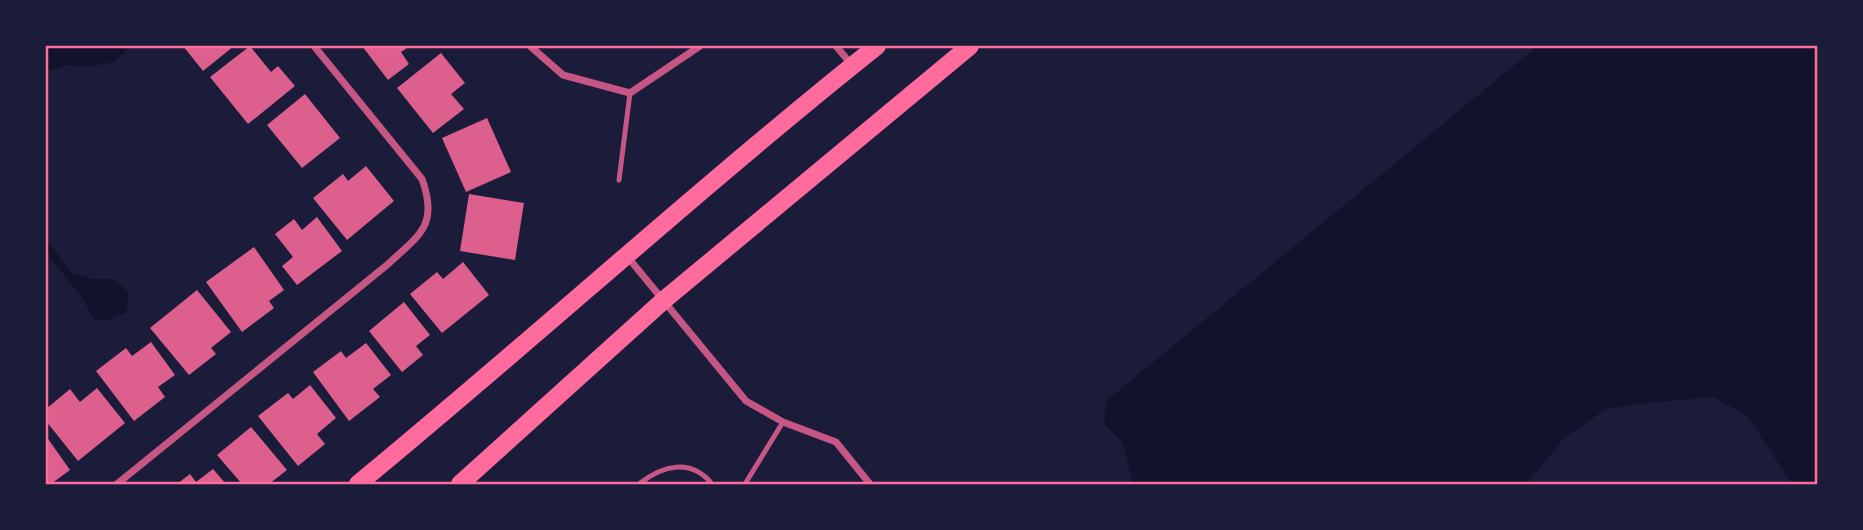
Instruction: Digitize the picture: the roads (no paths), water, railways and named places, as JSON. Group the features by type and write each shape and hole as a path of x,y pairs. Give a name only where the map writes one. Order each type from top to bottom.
{"main road":[{"path":"358,485 518,351 625,255 877,46"},
{"path":"460,485 664,300 970,46"}],"street":[{"path":"117,485 377,274 420,234 429,217 430,204 422,179 314,46"},
{"path":"530,46 563,75 630,93 700,46"},
{"path":"836,46 852,66"},
{"path":"625,255 746,401 783,422 836,442 870,485"}],"lane":[{"path":"619,180 630,93"},
{"path":"745,485 783,422"},
{"path":"639,485 652,473 677,465 705,476 712,485"}]}
